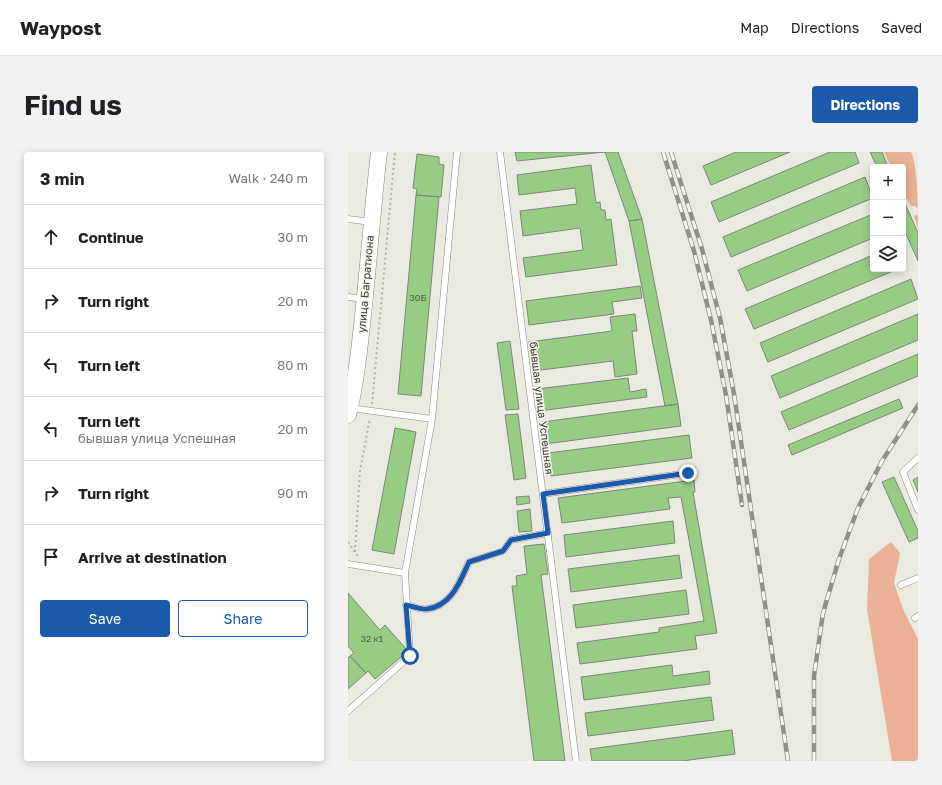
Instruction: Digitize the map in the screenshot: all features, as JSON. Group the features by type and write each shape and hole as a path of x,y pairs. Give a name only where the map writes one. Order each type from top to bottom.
{"street":[{"name":"улица Багратиона","path":"349,411 352,377 365,299 371,222 379,152"}],"lane":[{"path":"348,711 410,656 404,573 432,419 457,152"},
{"name":"бывшая улица Успешная","path":"500,152 576,761"},
{"path":"348,219 371,222"},
{"path":"348,297 365,299"},
{"path":"349,411 371,411 432,419"},
{"path":"918,458 903,472 918,510"},
{"path":"543,494 688,473"},
{"path":"406,605 427,610 444,603 456,589 469,562 503,551 511,540 548,533"},
{"path":"348,564 404,573"},
{"path":"901,585 918,578"}],"path":[{"path":"355,552 360,472 371,411 395,152"},
{"path":"348,542 366,567"}],"shaded area":[{"path":"884,152 911,152 915,167 918,209 915,206 911,206 906,198 906,164 890,164"},
{"path":"918,214 918,221 918,229 914,216"},
{"path":"891,542 900,553 894,583 903,609 918,639 918,761 892,761 867,609 869,559"}],"building":[{"path":"515,152 605,152 517,161"},
{"path":"605,152 618,152 642,219 629,221"},
{"path":"736,152 790,152 711,185 703,166"},
{"path":"830,152 855,152 859,163 719,222 711,202"},
{"path":"870,152 882,152 887,164 876,164"},
{"path":"417,154 439,157 439,164 444,165 441,197 416,195 417,189 413,188"},
{"path":"591,165 596,203 600,202 601,210 605,210 606,220 611,219 617,265 526,277 523,258 583,250 580,228 523,236 520,211 577,204 575,188 519,195 517,175"},
{"path":"865,177 870,190 870,199 731,257 723,237"},
{"path":"416,195 439,197 421,396 398,394"},
{"path":"906,206 918,233 918,261 906,234"},
{"path":"870,215 870,239 747,291 738,270"},
{"path":"642,219 678,404 665,406 629,221"},
{"path":"870,256 870,272 891,272 754,329 745,309"},
{"path":"911,279 918,299 768,362 760,343"},
{"path":"640,286 642,298 612,302 614,314 529,325 526,301"},
{"path":"635,314 637,331 632,331 637,374 615,377 613,361 533,371 529,342 612,331 610,317"},
{"path":"918,314 918,340 780,398 771,376"},
{"path":"510,341 519,409 506,410 497,343"},
{"path":"918,354 918,376 789,430 781,412"},
{"path":"628,378 630,392 646,389 647,397 539,411 536,389"},
{"path":"899,399 903,408 792,455 788,445"},
{"path":"678,404 681,426 545,444 542,422"},
{"path":"518,414 526,478 514,480 505,415"},
{"path":"395,428 416,432 394,554 372,550"},
{"path":"689,435 692,458 551,476 548,453"},
{"path":"894,477 918,531 918,538 909,542 882,482"},
{"path":"918,477 918,492 913,480"},
{"path":"694,480 695,492 693,492 717,633 695,636 697,649 580,664 577,643 659,632 659,628 704,621 681,497 668,498 670,509 562,523 558,498"},
{"path":"529,496 530,503 517,505 516,497"},
{"path":"530,509 532,531 519,532 517,511"},
{"path":"673,521 675,543 566,557 564,535"},
{"path":"544,544 548,574 541,575 565,761 534,761 512,586 517,586 516,576 527,574 524,546"},
{"path":"679,555 682,578 571,592 568,569"},
{"path":"686,590 689,614 576,628 573,605"},
{"path":"348,593 380,630 385,625 408,651 375,679 368,671 366,673 350,656 354,653 348,646"},
{"path":"350,656 366,673 348,689 348,658"},
{"path":"672,665 673,676 709,671 710,684 584,700 581,677"},
{"path":"711,697 714,720 588,736 585,713"},
{"path":"732,730 735,754 682,761 592,761 590,749"}],"railway":[{"path":"663,152 694,251 711,320 726,395 742,505"},
{"path":"671,152 702,249 720,318 734,394 788,761"},
{"path":"814,761 814,676 823,613 839,559 858,508 882,461 918,405"}],"route":[{"path":"410,656 406,605 427,610 444,603 456,589 469,562 503,551 511,540 548,533 543,494 688,473"}]}
